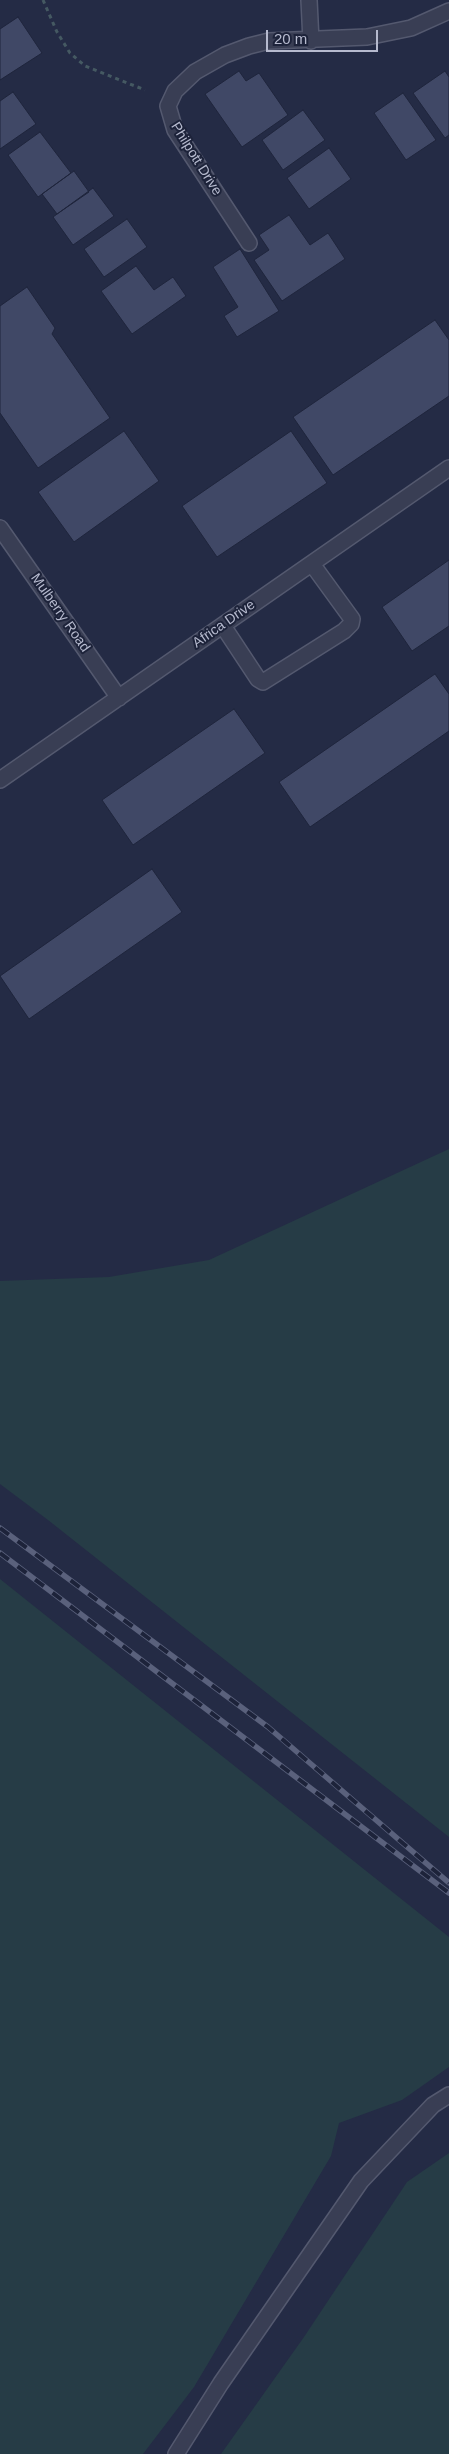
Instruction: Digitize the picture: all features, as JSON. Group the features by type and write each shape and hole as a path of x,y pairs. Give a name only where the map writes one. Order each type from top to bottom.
{"street":[{"path":"309,0 311,41"},
{"path":"171,100 175,91 195,72 225,55 249,46 269,41 311,41 368,37 411,28 449,11"},
{"name":"Philpott Drive","path":"171,100 168,106 175,130 250,243"},
{"name":"Africa Drive","path":"0,780 449,468"},
{"name":"Mulberry Road","path":"0,528 119,698"},
{"path":"222,626 258,679 263,682 344,631 351,624 352,619 312,564"},
{"path":"176,2454 221,2383 361,2181 433,2105 449,2095"}],"path":[{"path":"43,0 57,32 70,53 85,66 106,76 171,100"}],"shaded area":[{"path":"449,1149 449,1837 0,1484 0,1281 109,1277 209,1260"},
{"path":"0,1579 449,1937 449,2067 402,2100 339,2123 331,2156 194,2387 143,2454 0,2454"},
{"path":"449,2153 449,2454 221,2454 304,2337 407,2182"}],"building":[{"path":"18,17 42,53 0,80 0,29"},
{"path":"239,71 246,81 259,73 288,115 242,147 205,94"},
{"path":"445,71 449,77 449,135 445,138 413,93"},
{"path":"13,92 36,124 0,149 0,101"},
{"path":"403,93 436,140 406,160 374,113"},
{"path":"303,110 325,140 283,170 262,140"},
{"path":"40,132 71,173 38,197 8,155"},
{"path":"329,148 351,179 309,209 287,178"},
{"path":"74,171 89,192 57,214 42,194"},
{"path":"93,188 114,216 73,245 53,217"},
{"path":"289,215 310,245 328,233 345,259 282,301 254,260 269,250 259,235"},
{"path":"127,219 147,247 104,277 84,249"},
{"path":"240,249 279,311 237,337 224,316 238,307 213,267"},
{"path":"136,266 154,290 173,277 186,296 132,334 101,291"},
{"path":"27,287 55,328 52,334 110,418 38,468 0,413 0,306"},
{"path":"435,320 449,340 449,396 333,475 293,417"},
{"path":"124,431 159,481 74,542 38,492"},
{"path":"291,431 327,483 217,557 182,506"},
{"path":"449,560 449,626 412,651 382,607"},
{"path":"435,674 449,694 449,731 310,827 279,782"},
{"path":"234,709 265,753 133,845 102,800"},
{"path":"152,869 182,912 29,1019 0,976"}],"railway":[{"path":"0,1528 268,1727 449,1883"},
{"path":"0,1553 449,1893"}]}
